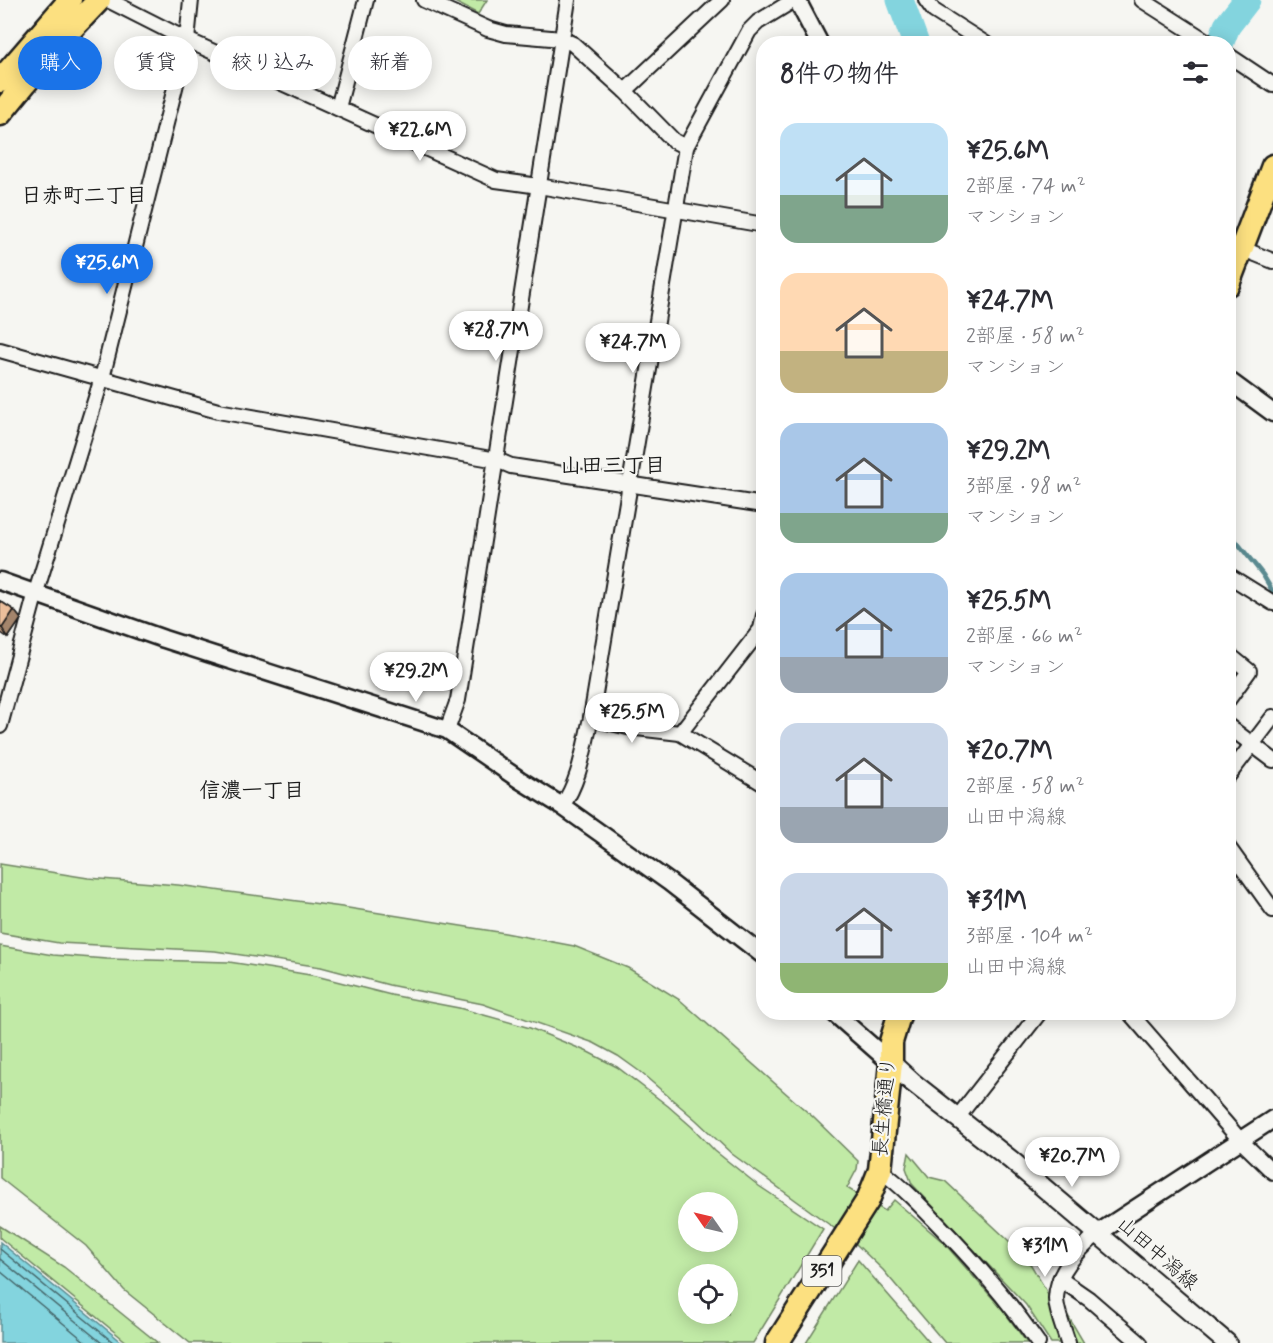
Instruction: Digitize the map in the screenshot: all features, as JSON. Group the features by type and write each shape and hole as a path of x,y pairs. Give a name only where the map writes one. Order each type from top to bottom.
{"highway":[{"path":"0,81 70,0"},
{"path":"0,114 58,43 99,0"},
{"path":"1236,265 1273,166"},
{"name":"長生橋通り","path":"777,1343 867,1200 880,1170 891,1042 898,1020"}],"main road":[{"name":"山田中潟線","path":"891,1063 1098,1233 1227,1343"}],"street":[{"path":"108,0 179,36"},
{"path":"187,36 191,0"},
{"path":"338,108 366,0"},
{"path":"424,0 488,29 507,34 562,39 573,44 625,91 674,141 686,147"},
{"path":"447,730 458,700 568,0"},
{"path":"625,91 722,0"},
{"path":"562,806 576,780 591,718 686,147 749,31 758,22 795,0 815,36"},
{"path":"926,0 934,11 973,36"},
{"path":"1142,0 1187,36"},
{"path":"198,45 434,151 478,174 496,180 756,224"},
{"path":"1236,60 1273,85"},
{"path":"0,726 36,592 102,378 174,90"},
{"path":"1243,249 1273,261"},
{"path":"0,350 218,411 497,460 511,466 756,504"},
{"path":"1236,386 1273,413"},
{"path":"1236,580 1273,603"},
{"path":"0,581 164,639 447,730 562,806 669,882 756,950"},
{"path":"680,733 756,635"},
{"path":"1236,661 1248,671 1236,688"},
{"path":"1236,767 1273,717"},
{"path":"591,718 628,727 680,733 756,779"},
{"path":"1236,732 1273,760"},
{"path":"1236,858 1273,910"},
{"path":"842,1020 891,1063"},
{"path":"957,1118 1034,1020"},
{"path":"1136,1020 1240,1141 1273,1172"},
{"path":"1068,1343 1056,1298 1060,1279 1074,1255 1098,1233 1273,1119"},
{"path":"880,1170 894,1180 961,1247 1010,1303 1038,1343"},
{"path":"1060,1279 1089,1299 1140,1343"}],"green space":[{"path":"451,0 487,0 478,14"},
{"path":"0,864 88,878 178,885 342,907 505,933 574,946 628,968 680,1000 813,1117 858,1161 857,1169 847,1188 885,1211 894,1200 944,1243 1003,1310 1027,1343 945,1343 883,1270 856,1244 732,1154 639,1071 594,1043 483,1004 389,985 321,967 215,951 59,943 0,933"},
{"path":"0,946 53,955 107,959 229,962 316,976 391,995 459,1008 530,1028 588,1052 617,1067 668,1106 715,1151 759,1186 823,1229 753,1343 190,1343 124,1290 86,1246 0,1178"},
{"path":"909,1153 929,1177 945,1181 1009,1241 1031,1265 1046,1290 1051,1304 1064,1309 1084,1343 1051,1343 1026,1305 912,1184 906,1168"},
{"path":"0,1226 64,1267 158,1343 128,1343 0,1238"},
{"path":"858,1260 930,1343 806,1343"}],"water":[{"path":"0,1242 123,1343 0,1343"}],"building":[{"path":"0,601 14,610 2,628 0,627"}],"waterway":[{"path":"900,0 913,36"},
{"path":"1223,36 1227,26 1247,0"},
{"path":"1236,541 1263,575 1273,592"}],"district":[{"name":"日赤町二丁目","path":"84,196"},
{"name":"山田三丁目","path":"613,466"},
{"name":"信濃一丁目","path":"252,791"}]}
